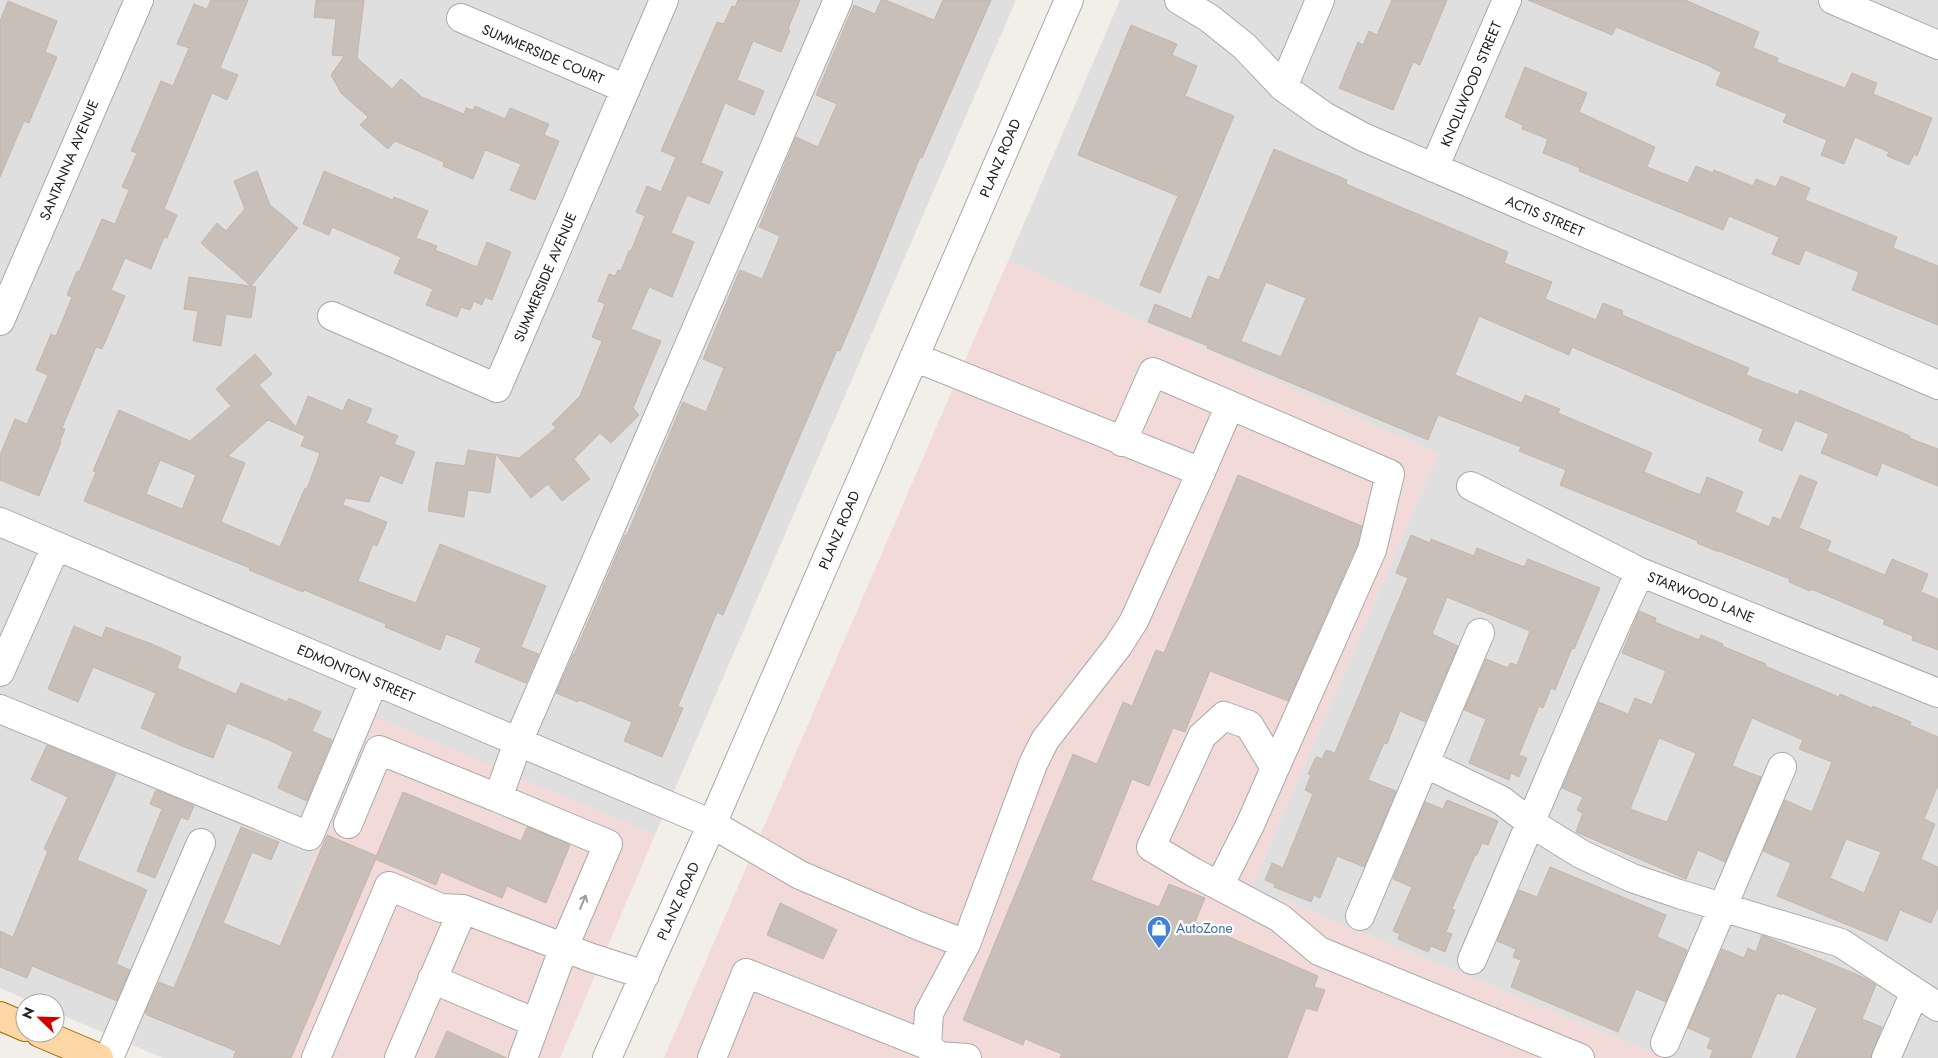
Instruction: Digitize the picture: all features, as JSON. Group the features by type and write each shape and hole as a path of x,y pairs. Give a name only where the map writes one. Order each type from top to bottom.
{"main road":[{"path":"0,1016 15,1023"},
{"path":"64,1043 99,1058"}],"street":[{"name":"SANTANNA AVENUE","path":"0,321 139,0"},
{"name":"SUMMERSIDE AVENUE","path":"332,316 497,388 664,0"},
{"path":"498,798 518,742 838,0"},
{"name":"PLANZ ROAD","path":"607,1058 712,824 1069,0"},
{"name":"ACTIS STREET","path":"1180,0 1209,18 1244,46 1283,87 1324,116 1363,137 1938,385"},
{"path":"1283,87 1320,0"},
{"name":"KNOLLWOOD STREET","path":"1434,168 1507,0"},
{"path":"1833,0 1938,45"},
{"name":"SUMMERSIDE COURT","path":"461,18 626,89"},
{"path":"914,357 1122,442 1201,472"},
{"path":"1122,442 1153,372 1390,474 1372,550 1250,825 1219,886"},
{"path":"934,1053 928,1013 966,944 1033,764 1042,746 1118,646 1134,621 1230,405"},
{"name":"STARWOOD LANE","path":"1471,486 1640,572 1938,693"},
{"name":"EDMONTON STREET","path":"0,522 712,824 800,875 966,944"},
{"path":"0,672 56,546"},
{"path":"1472,960 1590,682 1640,572"},
{"path":"1360,916 1480,633"},
{"path":"0,709 309,836 374,681"},
{"path":"1275,768 1249,725 1224,716 1202,736 1151,847 1280,918 1319,950 1580,1058"},
{"path":"348,824 379,750 608,844 564,947 523,1058"},
{"path":"1426,764 1501,800 1531,823 1581,854 1632,878 1722,908 1841,943 1938,1006"},
{"path":"1665,1043 1782,767"},
{"path":"109,1058 201,843"},
{"path":"316,1058 389,886 441,908 463,909 589,957 645,975"},
{"path":"399,1058 463,909"},
{"path":"712,1058 746,973 934,1053 966,1058"},
{"path":"432,979 536,1023"},
{"path":"1886,1058 1915,992"}],"shaded area":[{"path":"0,0 1016,0 655,835 372,716 232,1058 163,1058 65,1016 65,993 15,994 0,988"},
{"path":"1120,0 1938,0 1938,1058 1665,1058 1252,887 1438,454 1008,261"},
{"path":"1008,261 1438,454 1252,887 1665,1058 664,1058"},
{"path":"372,715 655,835 560,1058 232,1058"}],"building":[{"path":"211,0 248,0 220,68 238,75 227,100 212,93 164,209 177,215 167,238 164,237 151,269 125,258 111,290 125,296 102,349 96,347 62,428 65,429 61,442 39,496 0,480 0,455 15,419 27,424 48,375 36,370 51,334 56,336 72,297 67,295 102,219 115,224 129,190 122,187 137,153 131,151 161,81 173,86 189,48 177,44 194,4 207,9"},
{"path":"316,0 364,0 357,58 392,89 401,79 422,97 464,114 466,108 473,110 475,106 505,119 510,108 549,124 544,135 559,141 535,200 510,190 521,164 485,150 473,179 443,166 444,162 395,141 388,149 360,125 368,117 341,93 331,75 344,56 332,55 336,19 314,17"},
{"path":"738,0 800,0 781,52 753,41 737,80 764,91 754,115 725,103 701,163 723,172 709,204 687,195 671,233 694,242 672,297 649,287 631,329 661,341 633,408 639,415 611,443 600,433 574,459 590,479 562,501 548,484 531,498 496,454 519,458 556,428 552,424 580,396 602,341 592,337 605,304 598,301 609,274 615,276 618,270 621,271 629,251 631,251 645,216 636,212 647,186 661,192 676,157 661,151 717,22 724,24 732,6 735,7"},
{"path":"881,0 934,20 943,0 991,0 922,158 920,157 840,351 837,350 723,615 717,612 678,706 683,708 662,757 624,741 632,722 579,700 578,702 556,693 625,535 627,535 683,402 706,412 724,368 703,359 740,270 762,279 780,236 759,227 796,137 818,147 837,104 816,95 854,5 875,14"},
{"path":"1392,0 1447,0 1420,65 1413,62 1393,110 1339,88 1358,42 1363,45 1369,31 1377,35"},
{"path":"1528,0 1685,0 1759,32 1753,48 1778,58 1777,62 1845,88 1852,73 1877,83 1873,94 1932,118 1917,156 1914,154 1909,165 1887,156 1889,152 1855,137 1844,164 1821,155 1827,140 1783,122 1787,114 1716,85 1721,72 1712,67 1616,27 1612,35"},
{"path":"8,1 57,21 45,52 57,57 29,123 24,121 0,177 0,21"},
{"path":"1131,25 1177,44 1172,55 1197,66 1185,96 1234,116 1160,293 1140,285 1178,196 1078,155"},
{"path":"1525,67 1587,93 1579,112 1655,147 1647,167 1688,183 1696,166 1713,173 1714,170 1753,186 1756,179 1776,187 1781,176 1810,188 1805,200 1897,237 1893,248 1938,266 1938,325 1852,290 1859,272 1805,250 1799,265 1772,254 1779,237 1729,216 1723,230 1579,171 1580,168 1543,153 1548,139 1522,129 1523,125 1505,117"},
{"path":"1274,149 1347,180 1346,184 1508,252 1504,263 1552,282 1545,299 1596,320 1603,303 1623,311 1622,315 1749,368 1746,375 1798,395 1800,390 1938,449 1938,486 1882,463 1877,476 1821,453 1829,434 1795,420 1782,451 1759,441 1763,429 1572,347 1569,355 1479,316 1455,375 1522,403 1525,395 1560,409 1558,413 1652,453 1644,472 1700,495 1707,477 1743,492 1735,512 1769,527 1773,517 1781,520 1800,475 1817,482 1799,528 1831,541 1827,551 1885,575 1892,559 1928,574 1921,592 1938,599 1938,650 1912,640 1913,636 1883,624 1885,620 1811,589 1810,591 1789,582 1790,579 1719,552 1697,543 1698,541 1560,485 1566,470 1519,451 1521,447 1438,415 1428,440 1148,322 1155,304 1191,319 1208,276 1219,280","holes":["1266,282 1306,298 1281,357 1241,341"]},
{"path":"257,171 270,205 298,228 251,286 201,243 217,223 226,231 245,209 234,181"},
{"path":"324,171 393,200 394,197 428,211 416,238 437,246 435,250 477,267 487,242 511,252 492,300 485,297 482,305 474,301 470,310 461,307 457,317 426,305 433,289 394,273 401,257 332,227 329,235 303,224"},
{"path":"189,277 256,287 251,318 226,314 221,346 193,341 198,311 184,309"},
{"path":"255,354 272,374 259,385 296,427 308,396 343,411 348,399 372,409 366,423 398,436 394,444 415,452 402,484 380,475 369,502 345,498 343,505 387,522 377,546 373,544 358,581 416,603 440,544 546,586 521,647 539,654 526,683 475,662 481,648 446,634 440,650 385,627 386,624 304,590 303,592 249,570 250,568 84,501 96,472 93,471 119,410 190,441 231,406 216,389","holes":["268,420 305,436 301,446 320,453 307,489 305,488 280,547 221,522 245,463 228,456","160,460 196,475 182,509 146,494"]},
{"path":"468,450 496,454 490,493 468,490 464,517 428,511 436,462 465,466"},
{"path":"1238,475 1362,526 1357,545 1288,701 1210,671 1185,732 1173,728 1149,786 1132,779 1091,880 1159,907 1169,884 1205,898 1195,922 1318,976 1314,987 1325,990 1317,1011 1306,1008 1287,1058 1060,1058 1062,1054 1025,1039 1023,1045 963,1020 1073,754 1097,764 1123,702 1132,706 1156,650 1164,653"},
{"path":"1411,535 1430,543 1431,539 1474,556 1477,548 1524,567 1528,559 1600,588 1555,690 1551,688 1543,708 1539,706 1519,755 1527,758 1519,777 1511,773 1509,780 1469,763 1486,719 1464,710 1486,659 1508,668 1510,663 1517,665 1530,631 1447,597 1432,634 1458,646 1425,722 1400,711 1387,744 1384,743 1368,780 1396,791 1364,867 1337,856 1320,898 1314,895 1311,902 1274,887 1275,884 1265,880 1272,863 1283,868 1313,794 1305,790 1311,775 1308,774 1316,757 1322,759 1326,750 1335,753 1408,578 1396,573"},
{"path":"1639,611 1656,618 1655,622 1699,640 1701,635 1766,664 1765,666 1839,697 1840,694 1872,708 1873,706 1911,722 1910,725 1938,737 1938,785 1924,819 1935,824 1921,859 1938,867 1938,907 1931,923 1900,910 1887,941 1777,896 1791,863 1763,851 1785,800 1812,812 1832,762 1799,749 1803,740 1752,718 1732,766 1761,777 1725,862 1698,850 1686,879 1576,832 1583,813 1577,810 1583,797 1562,788 1599,702 1628,714 1635,698 1652,705 1666,671 1622,653","holes":["1659,738 1696,753 1667,822 1630,809","1846,839 1881,852 1864,893 1830,878"]},
{"path":"74,626 102,638 106,627 152,644 181,657 177,668 236,694 241,683 287,702 289,698 321,712 312,731 332,740 307,801 278,788 293,752 271,741 227,723 213,758 182,746 141,728 156,693 93,667 78,702 48,689"},
{"path":"47,745 116,774 77,860 147,890 116,964 130,970 117,1001 32,966 27,978 0,967 0,931 13,937 48,851 44,849 68,797 31,780"},
{"path":"156,790 194,806 188,820 181,817 155,878 137,871 162,809 150,804"},
{"path":"403,792 521,841 527,827 570,845 546,903 507,886 502,898 441,872 436,885 375,859"},
{"path":"1447,800 1498,821 1488,845 1482,843 1477,855 1475,855 1452,909 1455,910 1446,932 1452,934 1445,952 1431,946 1428,952 1398,939 1400,934 1393,931 1412,887 1393,879 1425,802 1443,809"},
{"path":"241,827 279,842 271,860 252,852 223,923 280,946 327,835 377,856 291,1058 233,1058 236,1051 145,1013 159,982 174,988"},
{"path":"1550,867 1666,915 1657,937 1687,950 1666,1002 1636,989 1618,1032 1511,987 1521,960 1513,957 1516,949 1497,941 1519,890 1537,897"},
{"path":"780,903 837,930 823,959 767,935"},
{"path":"1762,935 1865,978 1876,985 1862,1019 1882,1027 1871,1058 1796,1058 1817,1008 1782,993 1781,995 1777,993 1751,1058 1710,1058 1713,1050 1707,1048 1711,1038 1688,1028 1722,949 1744,958 1748,948 1756,952"},
{"path":"447,1031 507,1058 435,1058"}],"place":[{"name":"AutoZone","path":"1159,949"}]}
